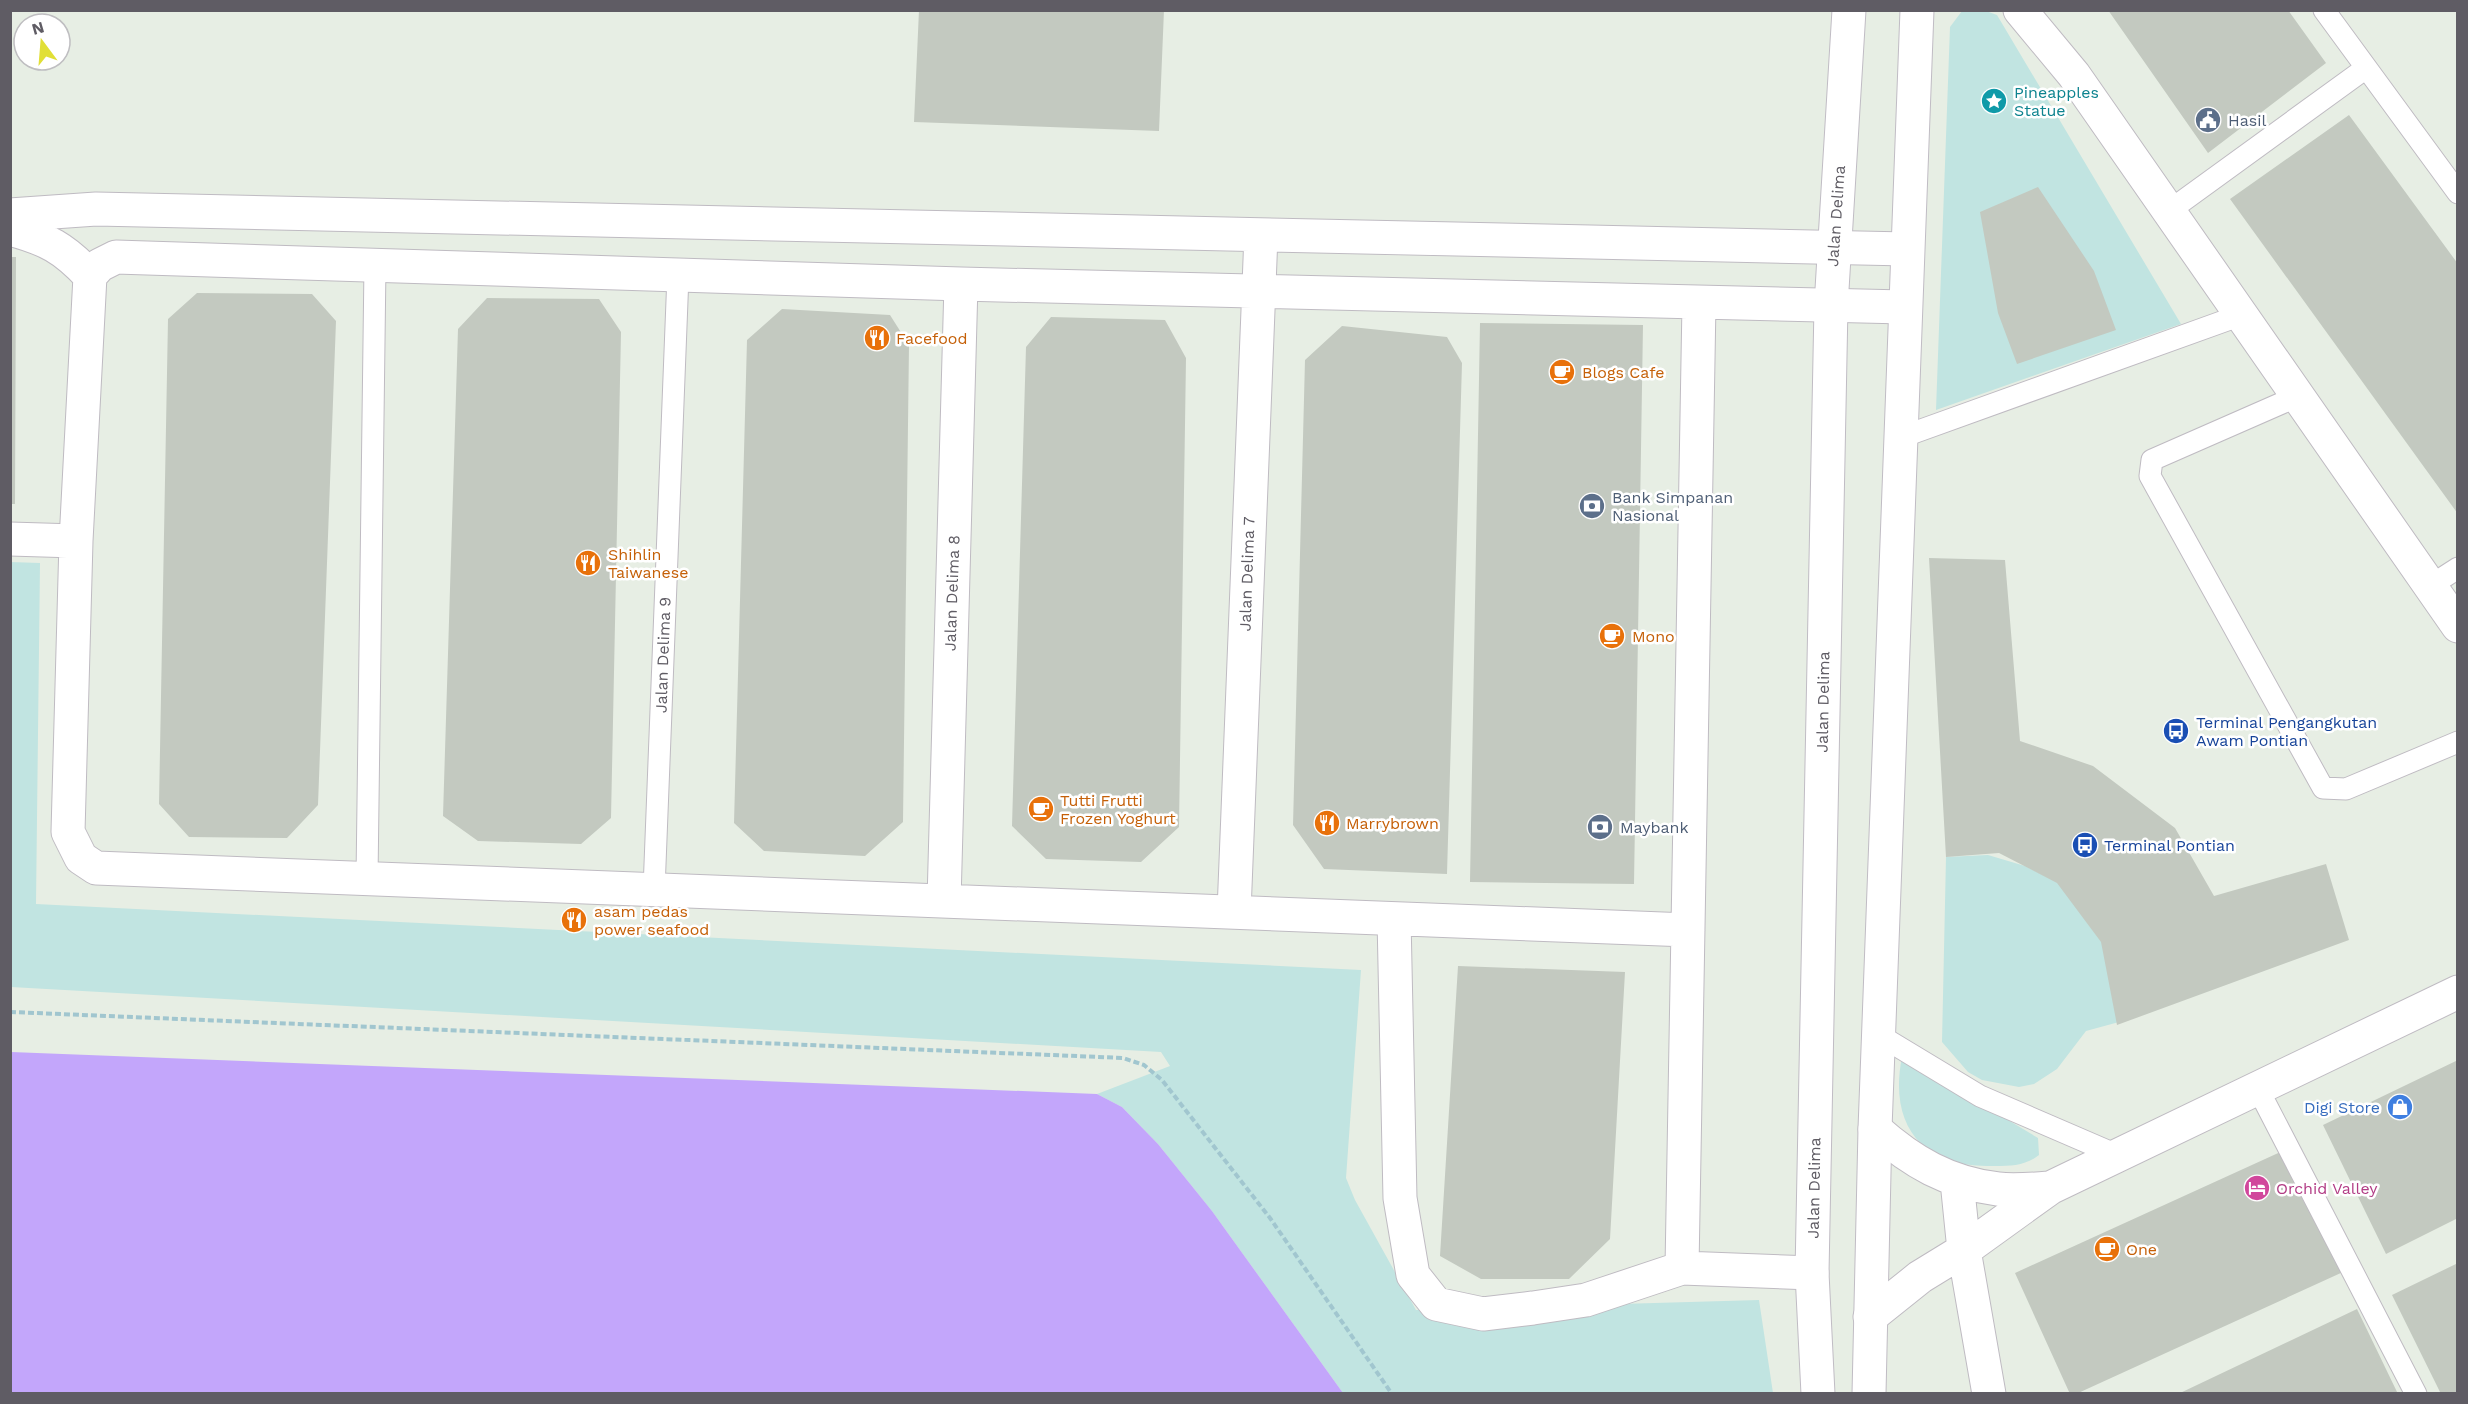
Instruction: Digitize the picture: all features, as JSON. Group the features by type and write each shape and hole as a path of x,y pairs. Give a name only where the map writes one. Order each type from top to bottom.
{"street":[{"name":"Jalan Delima","path":"1818,1394 1812,1273 1831,306 1849,10"},
{"path":"1869,1394 1875,1129 1899,438 1917,10"},
{"path":"2020,10 2074,75 2457,626"},
{"path":"10,215 96,209 1907,249"},
{"path":"10,230 44,238 58,247 90,276"},
{"name":"Jalan Delima 7","path":"1234,912 1261,235"},
{"path":"1688,930 96,868 81,858 68,832 76,541 90,276 100,265 116,257 961,284 1904,308"},
{"name":"Jalan Delima 8","path":"944,901 961,284"},
{"path":"1682,1268 1699,303"},
{"path":"10,538 76,541"},
{"path":"1394,919 1400,1198 1413,1275 1436,1304 1483,1314 1586,1300 1682,1268 1812,1273"},
{"path":"1869,1317 1920,1277 1964,1250 2050,1188 2457,993"},
{"path":"1875,1129 1904,1155 1958,1181 2000,1190 2050,1188"},
{"path":"1958,1181 1964,1250 1989,1394"}],"lane":[{"path":"2324,10 2457,194"},
{"path":"2169,211 2366,68"},
{"path":"367,879 375,265"},
{"name":"Jalan Delima 9","path":"654,890 678,275"},
{"path":"1899,438 2241,315"},
{"path":"2298,396 2152,460 2150,476 2323,788 2346,789 2434,754 2457,742"},
{"path":"2430,586 2457,568"},
{"path":"1879,1035 1980,1096 2119,1156"},
{"path":"2259,1089 2416,1394"}],"path":[{"path":"10,1012 1123,1058 1144,1065 1162,1080 1270,1218 1392,1394"}],"shaded area":[{"path":"1962,11 1986,11 1997,15 2181,324 1936,410 1950,27"},
{"path":"10,562 40,563 36,904 1361,970 1346,1178 1355,1200 1416,1310 1759,1300 1773,1393 1343,1393 1212,1211 1158,1144 1122,1107 1097,1094 1170,1066 1161,1052 11,987"},
{"path":"1988,855 2025,866 2066,887 2103,933 2130,1019 2086,1031 2057,1069 2034,1084 2019,1087 1982,1080 1968,1072 1942,1042 1946,857"},
{"path":"11,1052 1097,1094 1122,1107 1158,1144 1212,1211 1343,1393 11,1393"},
{"path":"1902,1057 2038,1138 2039,1155 2021,1164 1987,1166 1963,1164 1943,1158 1926,1148 1914,1136 1905,1120 1900,1101 1899,1080"}],"building":[{"path":"919,10 1164,10 1159,131 914,122"},
{"path":"2108,10 2288,10 2326,63 2208,153"},
{"path":"2349,115 2458,264 2458,514 2230,199"},
{"path":"2038,187 2094,271 2116,330 2017,364 1998,313 1980,212"},
{"path":"10,257 16,257 15,504 10,504"},
{"path":"197,293 312,294 336,321 318,805 287,838 189,837 159,804 168,319"},
{"path":"487,298 599,299 621,332 611,818 581,844 478,841 443,816 458,329"},
{"path":"782,309 890,315 909,345 903,822 865,856 764,851 734,823 747,340"},
{"path":"1051,317 1165,320 1186,358 1179,827 1141,862 1046,859 1012,826 1026,347"},
{"path":"1480,323 1643,325 1634,884 1470,882"},
{"path":"1342,326 1447,337 1462,363 1447,874 1324,869 1293,825 1305,360"},
{"path":"1929,558 2005,560 2020,741 2093,766 2175,828 2214,896 2326,864 2349,940 2117,1025 2101,942 2057,883 1999,853 1946,857"},
{"path":"1458,966 1625,972 1610,1239 1569,1279 1481,1279 1440,1256"},
{"path":"2458,1060 2458,1218 2386,1254 2323,1125"},
{"path":"2287,1149 2343,1272 2076,1394 2070,1394 2015,1273"},
{"path":"2458,1263 2458,1394 2441,1394 2392,1295"},
{"path":"2357,1309 2398,1394 2178,1394"}],"place":[{"name":"Pineapples Statue","path":"1994,101"},
{"name":"Hasil","path":"2208,120"},
{"name":"Facefood","path":"877,338"},
{"name":"Blogs Cafe","path":"1562,372"},
{"name":"Bank Simpanan Nasional","path":"1592,506"},
{"name":"Shihlin Taiwanese","path":"588,563"},
{"name":"Mono","path":"1612,636"},
{"name":"Terminal Pengangkutan Awam Pontian","path":"2176,731"},
{"name":"Tutti Frutti Frozen Yoghurt","path":"1041,809"},
{"name":"Marrybrown","path":"1327,823"},
{"name":"Maybank","path":"1600,827"},
{"name":"Terminal Pontian","path":"2085,845"},
{"name":"asam pedas power seafood","path":"574,920"},
{"name":"Digi Store","path":"2400,1107"},
{"name":"Orchid Valley","path":"2257,1188"},
{"name":"One","path":"2107,1249"}]}
